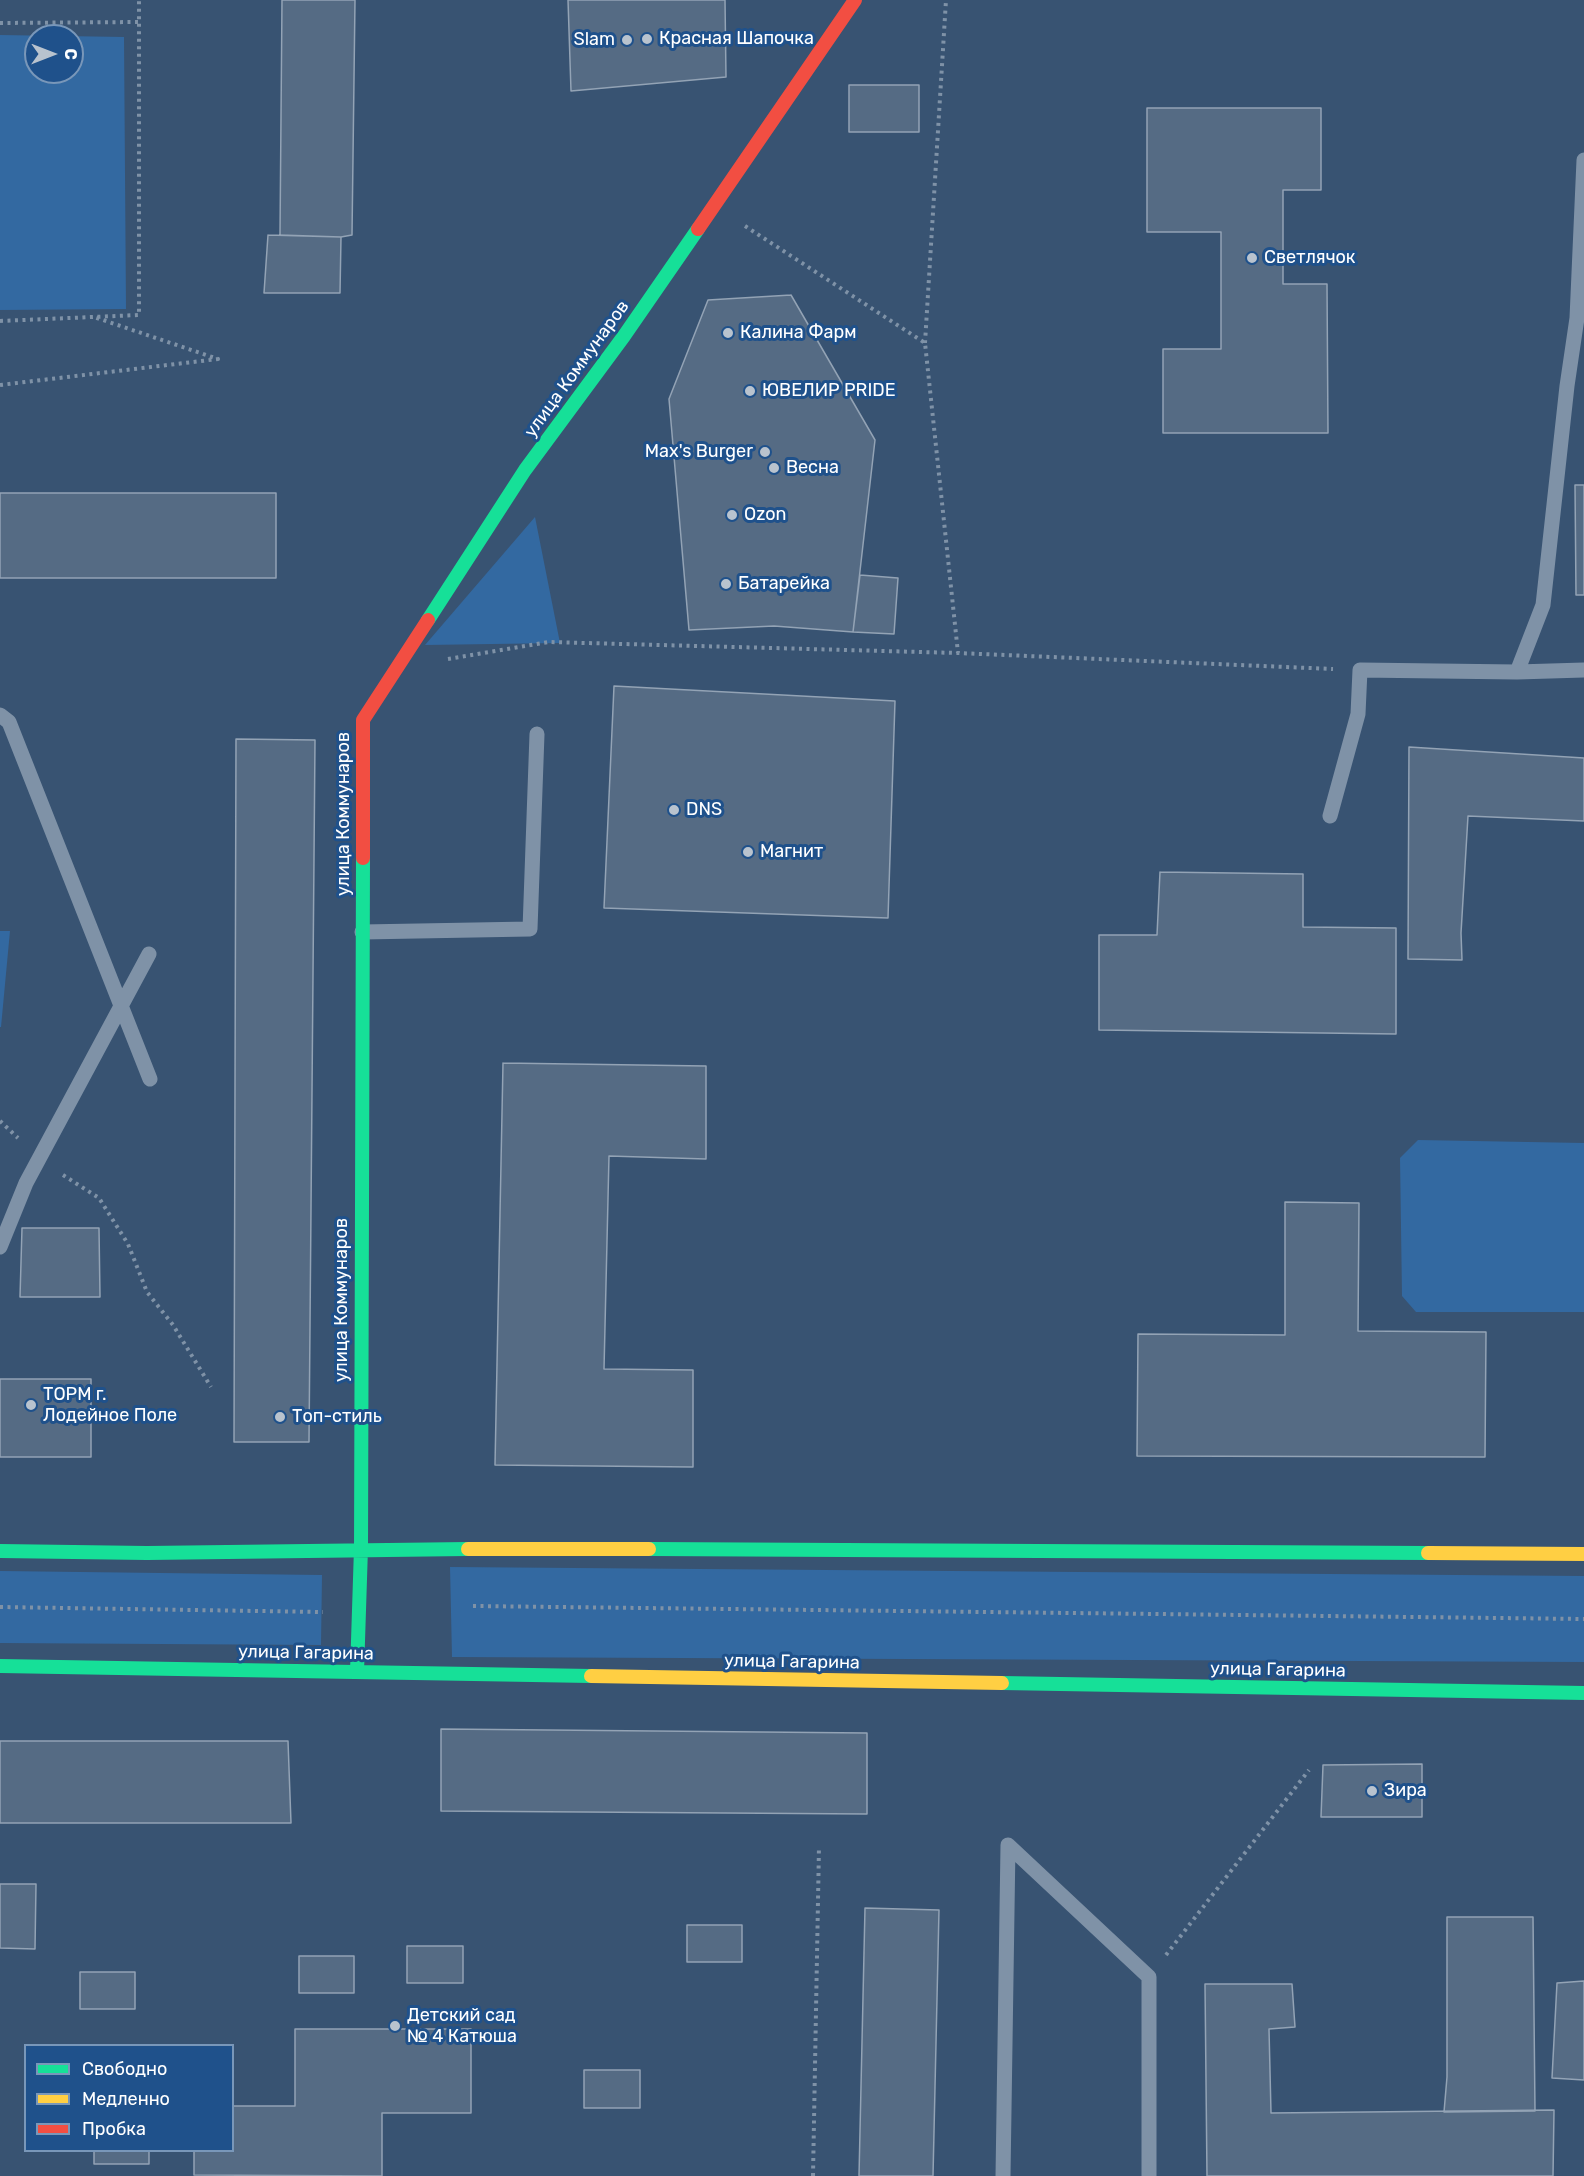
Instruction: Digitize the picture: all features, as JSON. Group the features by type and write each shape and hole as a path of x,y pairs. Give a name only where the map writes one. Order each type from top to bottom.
{"street":[{"name":"улица Коммунаров","path":"357,1672 361,1548 363,720 525,470 624,336 855,0"},
{"path":"0,1551 147,1553 361,1548 1584,1554"},
{"name":"улица Гагарина","path":"0,1666 1584,1693"}],"lane":[{"path":"1517,672 1543,605 1577,318 1584,160"},
{"path":"1330,816 1358,714 1360,670 1517,672 1584,670"},
{"path":"0,715 9,722 150,1079"},
{"path":"362,932 530,929 537,734"},
{"path":"0,1247 38,1158 149,954"},
{"path":"1003,2176 1008,1845 1149,1977 1149,2176"}],"path":[{"path":"0,321 90,315 139,315 139,0"},
{"path":"946,0 925,343 958,653"},
{"path":"0,23 139,22"},
{"path":"714,206 925,343"},
{"path":"0,385 218,358 90,315"},
{"path":"443,660 549,642 958,653 1360,670"},
{"path":"0,1121 38,1158 99,1198 128,1244 147,1292 173,1325 210,1387"},
{"path":"473,1606 1584,1619"},
{"path":"0,1607 330,1613"},
{"path":"1149,1977 1308,1770"},
{"path":"813,2176 819,1846"}],"shaded area":[{"path":"0,35 24,35 24,84 84,84 84,36 124,37 126,309 0,310"},
{"path":"535,517 560,643 425,645"},
{"path":"0,931 10,931 1,1027 0,1027"},
{"path":"1418,1140 1584,1143 1584,1312 1416,1312 1402,1296 1400,1158"},
{"path":"450,1567 1584,1576 1584,1662 452,1657"},
{"path":"0,1571 322,1575 321,1645 0,1643"}],"building":[{"path":"282,0 355,0 352,235 341,237 280,235"},
{"name":"Красная Шапочка","path":"568,0 725,0 726,77 571,91"},
{"path":"849,85 919,85 919,132 849,132"},
{"name":"Светлячок","path":"1147,108 1321,108 1321,190 1283,190 1283,284 1327,284 1328,433 1163,433 1163,349 1221,349 1221,232 1147,232"},
{"path":"268,235 341,237 340,293 264,293"},
{"name":"Весна","path":"791,295 875,440 853,632 774,626 689,630 669,399 708,300"},
{"path":"1575,485 1584,485 1584,595 1576,595"},
{"path":"0,493 276,493 276,578 0,578"},
{"path":"860,575 898,578 894,634 853,632"},
{"name":"Магнит","path":"614,686 895,701 888,918 604,908"},
{"path":"236,739 315,740 309,1442 234,1442"},
{"path":"1409,747 1584,758 1584,821 1468,816 1461,933 1462,960 1408,959"},
{"path":"1160,872 1303,874 1303,927 1396,928 1396,1034 1099,1030 1099,935 1157,935"},
{"path":"503,1063 706,1066 706,1159 609,1156 604,1369 693,1370 693,1467 495,1465"},
{"path":"1285,1202 1359,1203 1358,1331 1486,1332 1485,1457 1137,1456 1138,1334 1285,1335"},
{"path":"22,1228 99,1228 100,1297 20,1297"},
{"path":"0,1379 91,1379 91,1457 0,1457"},
{"path":"441,1729 867,1733 867,1814 441,1811"},
{"path":"0,1741 288,1741 291,1823 0,1823"},
{"name":"Зира","path":"1422,1764 1422,1817 1321,1817 1323,1765"},
{"path":"0,1884 36,1884 35,1949 0,1948"},
{"path":"865,1908 939,1910 933,2176 859,2176"},
{"path":"1447,1917 1533,1917 1535,2111 1444,2112 1447,2077"},
{"path":"687,1925 742,1925 742,1962 687,1962"},
{"path":"407,1946 463,1946 463,1983 407,1983"},
{"path":"299,1956 354,1956 354,1993 299,1993"},
{"path":"80,1972 135,1972 135,2009 80,2009"},
{"path":"1584,1981 1584,2080 1552,2078 1557,1983"},
{"path":"1205,1984 1292,1984 1295,2027 1269,2029 1271,2113 1554,2110 1553,2176 1207,2176"},
{"path":"295,2029 471,2029 471,2113 382,2113 382,2176 194,2175 194,2152 234,2152 234,2106 295,2106"},
{"path":"584,2070 640,2070 640,2108 584,2108"},
{"path":"94,2152 149,2152 149,2164 94,2164"}],"traffic: fast":[{"path":"428,620 525,470 624,336 698,229"},
{"path":"357,1672 361,1548 363,858"},
{"path":"0,1551 147,1553 468,1549"},
{"path":"649,1549 1428,1553"},
{"path":"0,1666 591,1676"},
{"path":"1002,1683 1584,1693"}],"traffic: slow":[{"path":"468,1549 649,1549"},
{"path":"1428,1553 1584,1554"},
{"path":"591,1676 1002,1683"}],"traffic: jam":[{"path":"698,229 855,0"},
{"path":"363,858 363,720 428,620"}],"place":[{"name":"Красная Шапочка","path":"647,39"},
{"name":"Slam","path":"627,40"},
{"name":"Светлячок","path":"1252,258"},
{"name":"Калина Фарм","path":"728,333"},
{"name":"ЮВЕЛИР PRIDE","path":"750,391"},
{"name":"Max's Burger","path":"765,452"},
{"name":"Весна","path":"774,468"},
{"name":"Ozon","path":"732,515"},
{"name":"Батарейка","path":"726,584"},
{"name":"DNS","path":"674,810"},
{"name":"Магнит","path":"748,852"},
{"name":"ТОРМ г. Лодейное Поле","path":"31,1405"},
{"name":"Топ-стиль","path":"280,1417"},
{"name":"Зира","path":"1372,1791"},
{"name":"Детский сад № 4 Катюша","path":"395,2026"}]}
